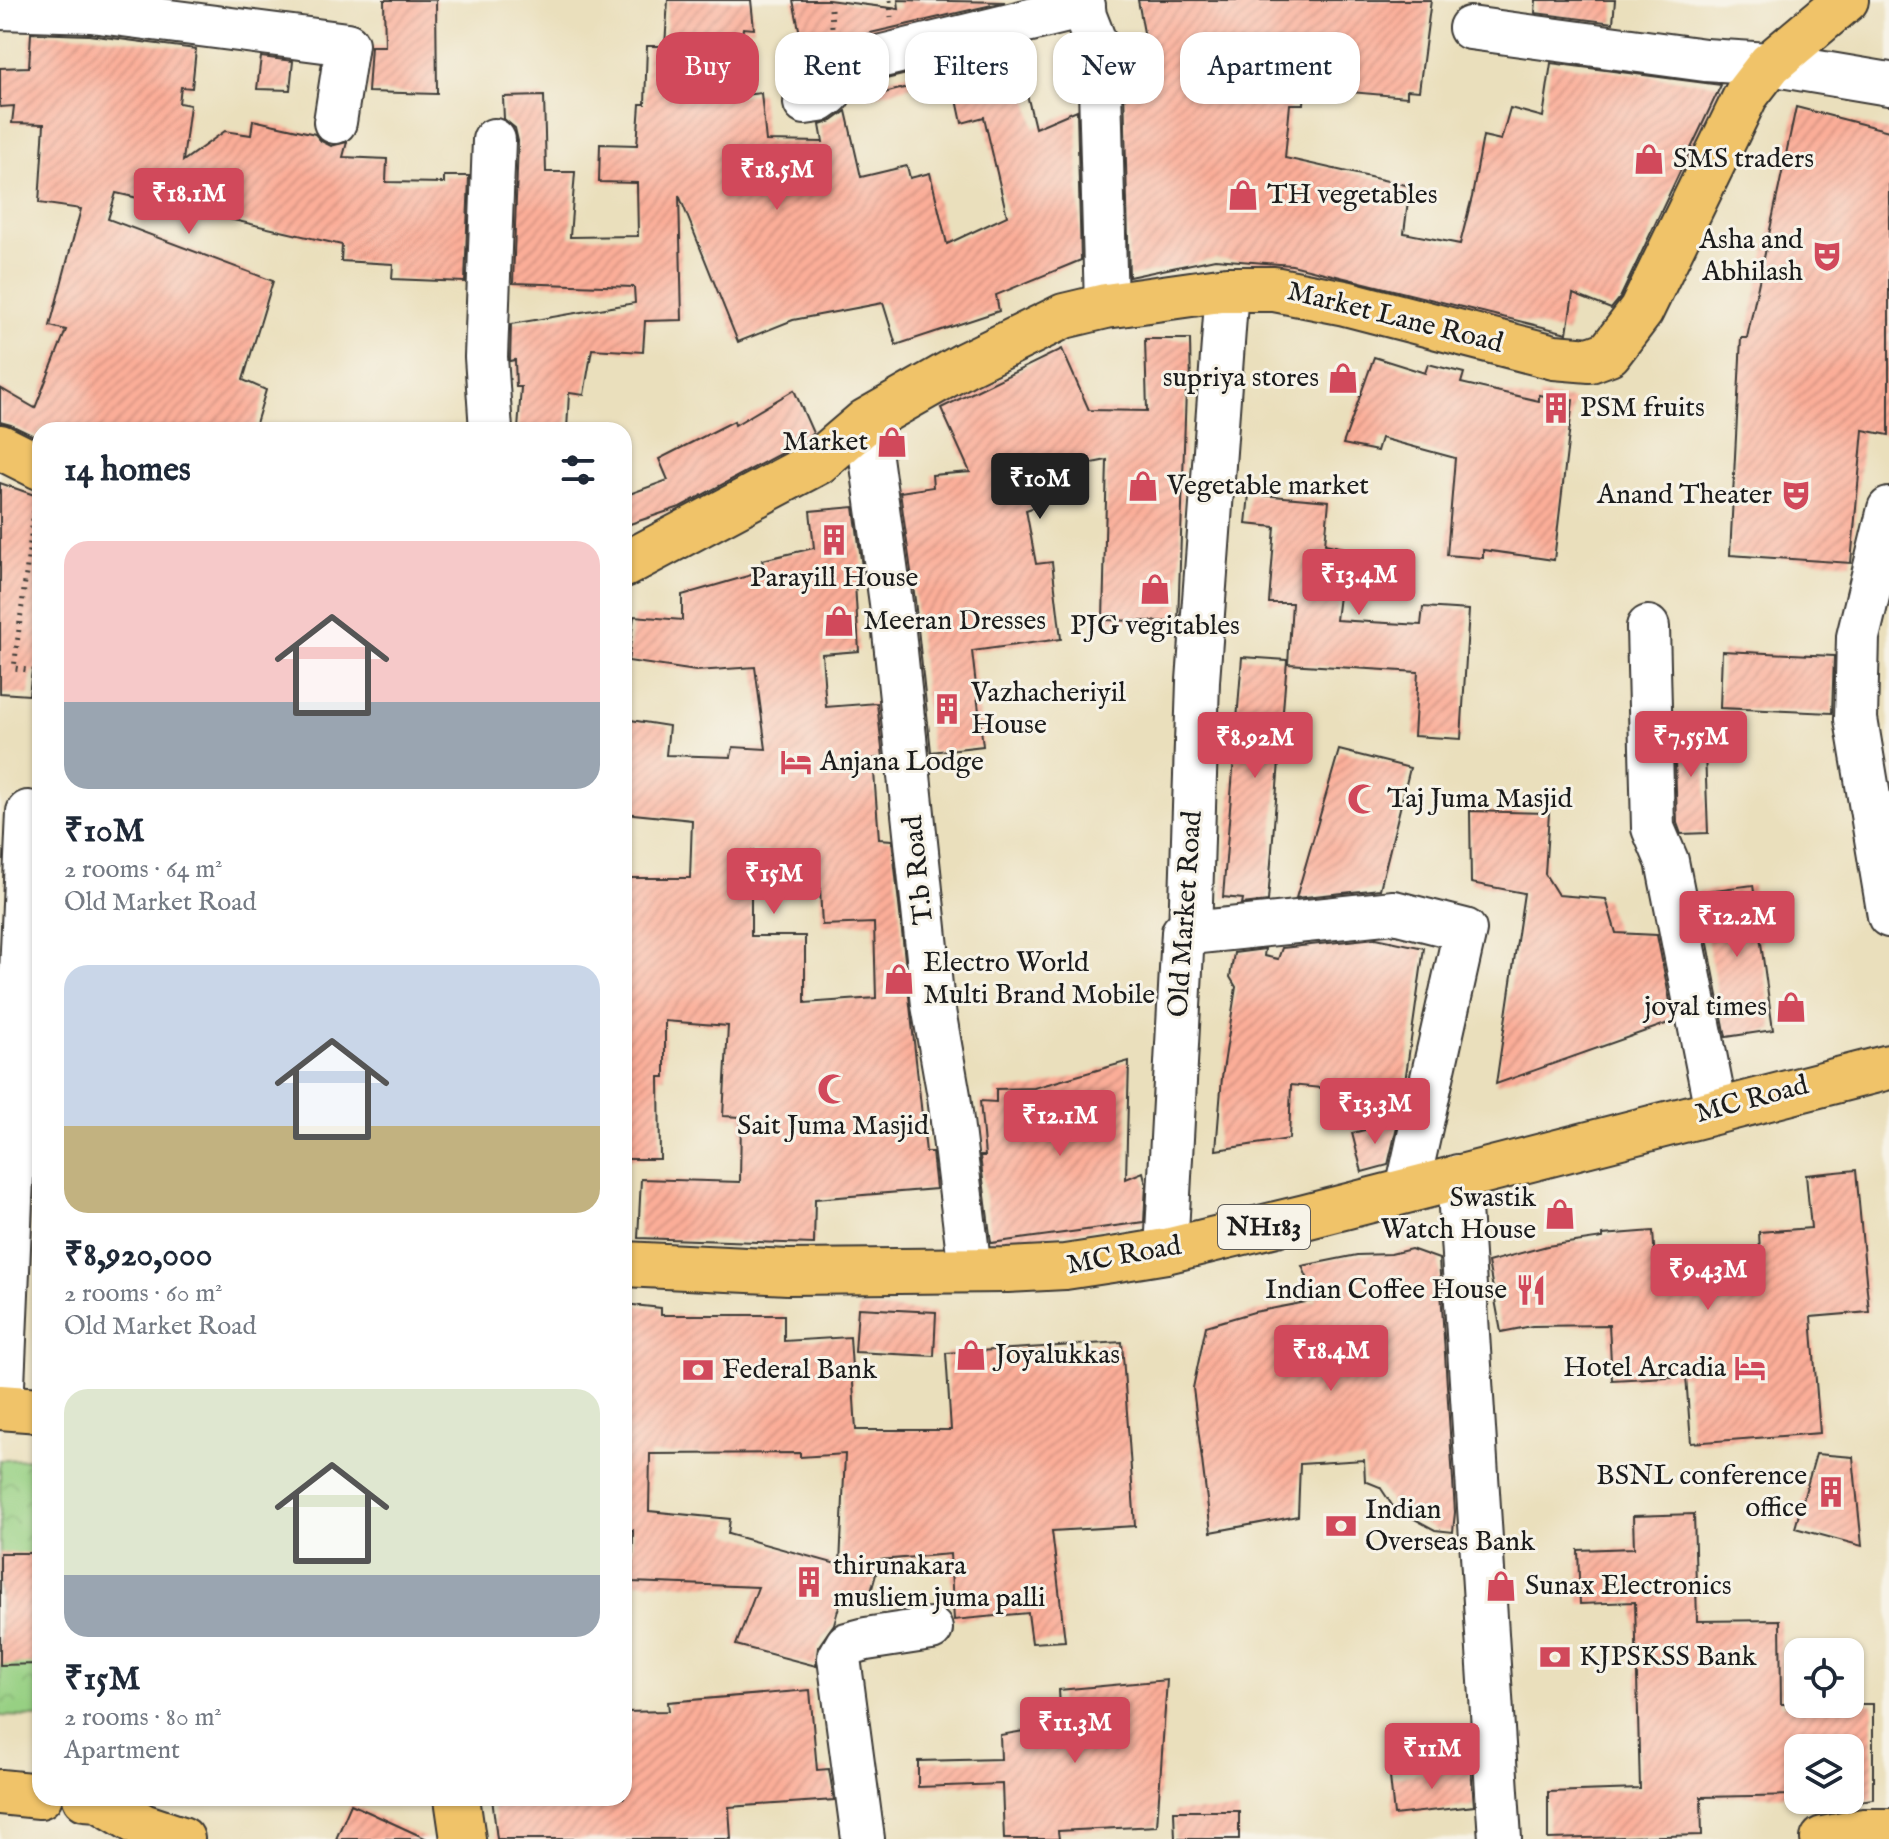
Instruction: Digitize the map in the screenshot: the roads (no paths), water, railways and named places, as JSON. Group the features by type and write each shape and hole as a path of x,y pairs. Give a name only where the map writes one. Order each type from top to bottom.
{"main road":[{"name":"Market Lane Road","path":"632,561 818,462 866,421 966,364 1064,316 1106,306 1227,289 1274,289 1310,295 1554,357 1590,360 1609,353 1641,311 1746,95 1770,64 1846,0"},
{"name":"MC Road","path":"632,1264 788,1272 1065,1267 1166,1251 1889,1067"},
{"path":"0,1792 32,1795"},
{"path":"111,1806 143,1826 182,1839"},
{"path":"1823,1839 1863,1831 1889,1831"}],"street":[{"path":"889,54 1084,3 1085,16 1099,52 1106,306"},
{"path":"0,8 91,11 347,44 335,122"},
{"path":"1470,28 1705,60 1770,64 1889,84"},
{"path":"490,422 486,357 494,140"},
{"name":"Old Market Road","path":"1166,1251 1183,932 1190,933 1198,681 1227,289"},
{"name":"T.b Road","path":"866,421 891,603 933,1005 951,1110 970,1270"},
{"path":"1889,509 1858,637 1856,719 1889,916"},
{"path":"1648,627 1653,828 1667,861 1716,1110"},
{"path":"14,1408 23,811"},
{"path":"1190,933 1394,912 1465,930 1407,1190"},
{"path":"1458,1176 1500,1839"},
{"path":"863,1839 839,1658 847,1644 931,1629"}],"place":[{"name":"SMS traders","path":"1649,159"},
{"name":"TH vegetables","path":"1243,195"},
{"name":"Asha and Abhilash","path":"1827,256"},
{"name":"supriya stores","path":"1343,378"},
{"name":"PSM fruits","path":"1556,408"},
{"name":"Market","path":"892,442"},
{"name":"Vegetable market","path":"1143,486"},
{"name":"Anand Theater","path":"1796,495"},
{"name":"Parayill House","path":"834,540"},
{"name":"PJG vegitables","path":"1155,589"},
{"name":"Meeran Dresses","path":"839,621"},
{"name":"Vazhacheriyil House","path":"947,709"},
{"name":"Anjana Lodge","path":"796,762"},
{"name":"Taj Juma Masjid","path":"1363,799"},
{"name":"Electro World Multi Brand Mobile","path":"899,979"},
{"name":"joyal times","path":"1791,1007"},
{"name":"Sait Juma Masjid","path":"833,1089"},
{"name":"Swastik Watch House","path":"1560,1214"},
{"name":"Indian Coffee House","path":"1531,1290"},
{"name":"Joyalukkas","path":"971,1355"},
{"name":"Hotel Arcadia","path":"1750,1368"},
{"name":"Federal Bank","path":"698,1370"},
{"name":"BSNL conference office","path":"1831,1492"},
{"name":"Indian Overseas Bank","path":"1341,1526"},
{"name":"thirunakara musliem juma palli","path":"809,1582"},
{"name":"Sunax Electronics","path":"1501,1586"},
{"name":"KJPSKSS Bank","path":"1555,1657"}]}
